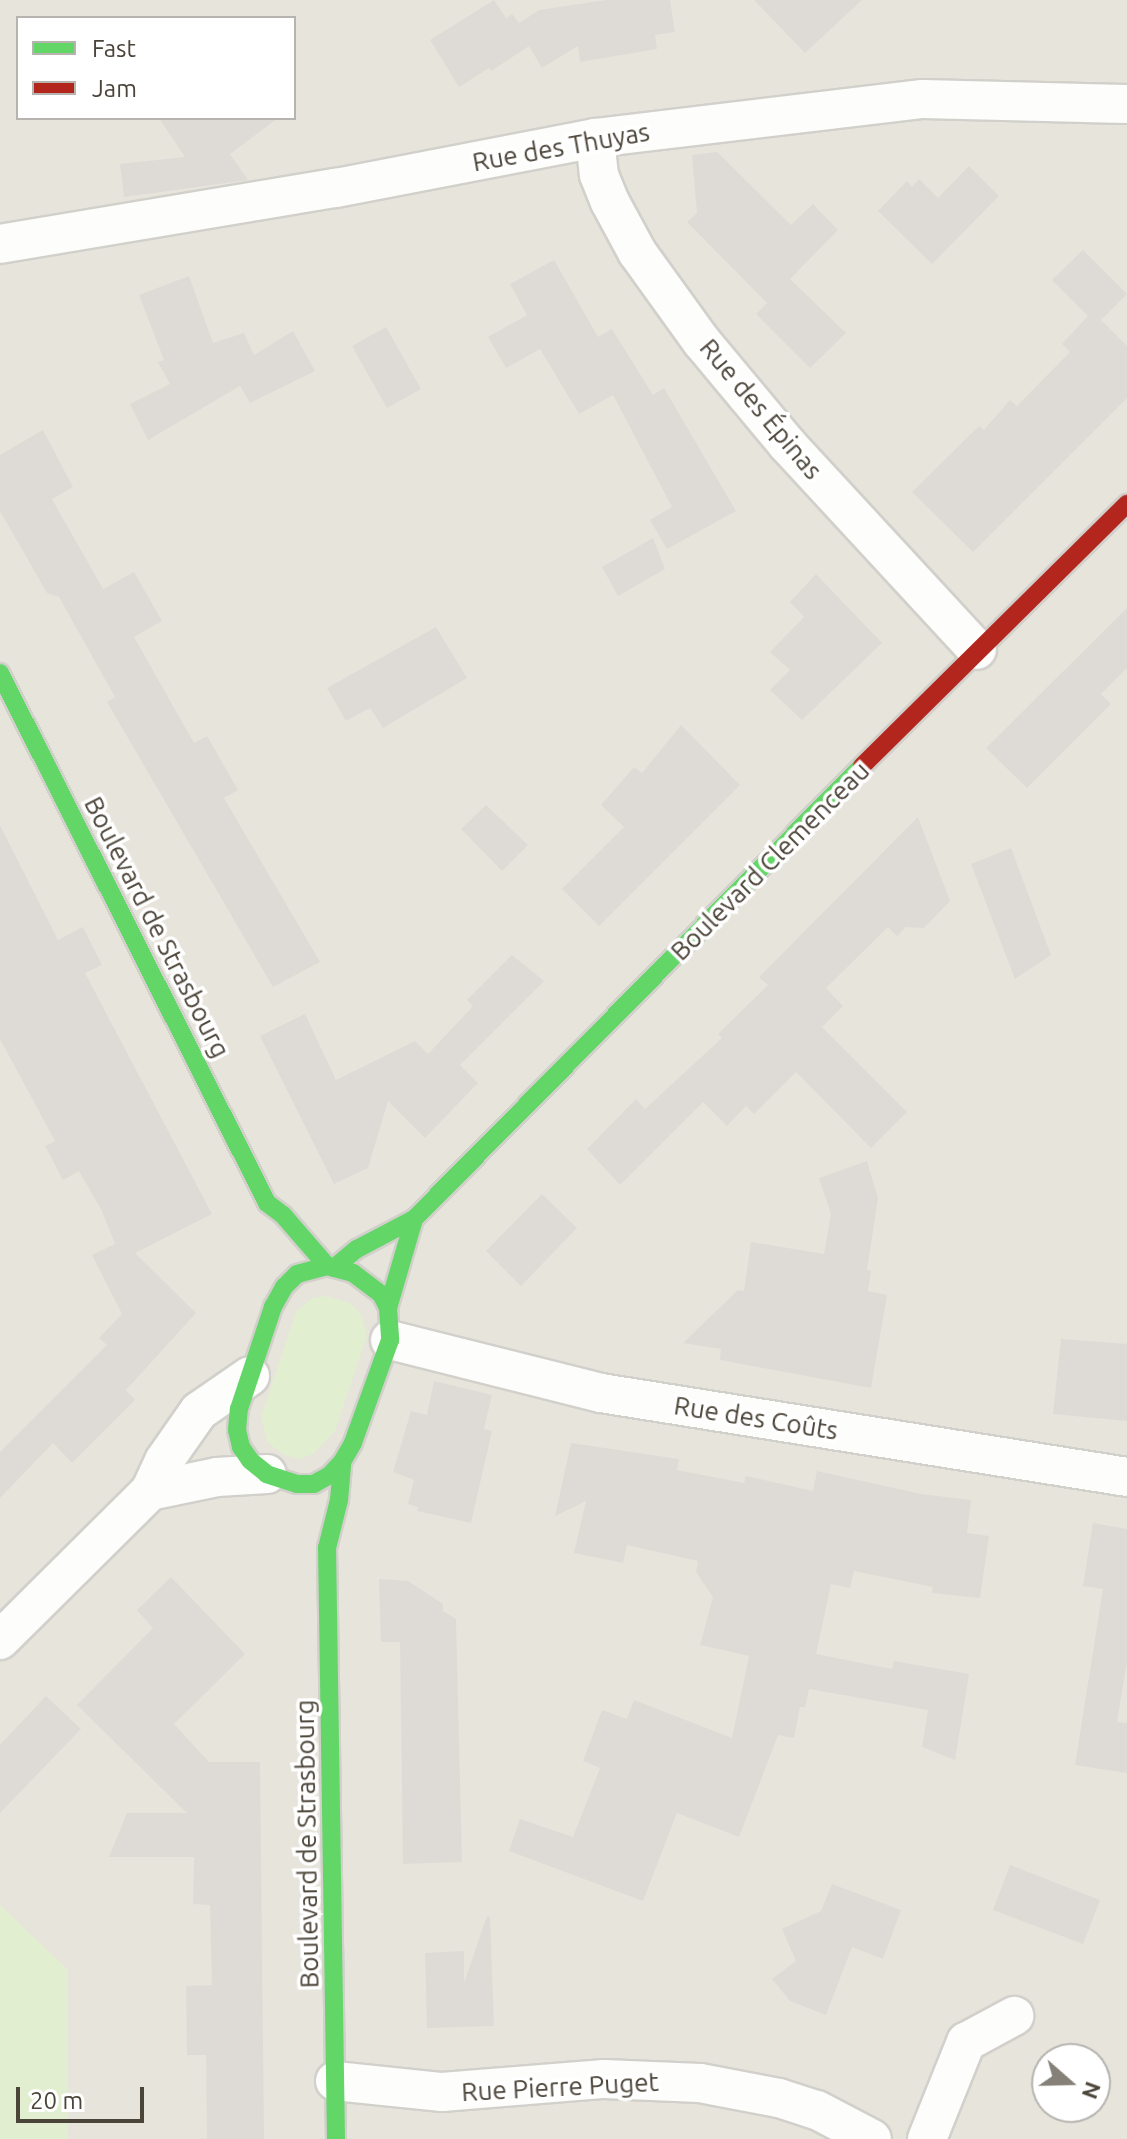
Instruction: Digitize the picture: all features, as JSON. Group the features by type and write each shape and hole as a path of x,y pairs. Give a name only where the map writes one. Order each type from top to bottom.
{"main road":[{"name":"Boulevard Clemenceau","path":"273,1307 284,1287 297,1274 330,1267 414,1219 977,650 1127,504"},
{"name":"Boulevard de Strasbourg","path":"0,673 267,1203 283,1215 330,1267"},
{"name":"Boulevard de Strasbourg","path":"266,1227 267,1203"},
{"name":"Boulevard Clemenceau","path":"342,1462 353,1443 389,1324 414,1219"},
{"path":"330,1267 370,1283 389,1324"},
{"path":"272,1276 273,1307 239,1409 237,1430 241,1447 279,1484 314,1484 330,1475 342,1462"},
{"name":"Boulevard de Strasbourg","path":"336,2139 327,1548 339,1500 342,1462"},
{"path":"311,1529 327,1548"}],"street":[{"name":"Rue des Thuyas","path":"0,244 336,188 595,138 923,99 1127,104"},
{"name":"Rue des Épinas","path":"595,138 599,175 610,202 637,252 702,342 787,444 977,650"},
{"name":"Rue des Coûts","path":"389,1324 601,1393 1127,1477"},
{"path":"0,1640 150,1491 164,1461 199,1411 250,1376"},
{"path":"150,1491 217,1477 279,1484"},
{"path":"927,2139 966,2042 1014,2016"},
{"name":"Rue Pierre Puget","path":"335,2081 442,2092 604,2079 700,2083 779,2098 817,2110 872,2139"}],"shaded area":[{"path":"0,0 1127,0 1127,2139 0,2139"}],"green space":[{"path":"326,1296 350,1303 361,1314 367,1336 335,1431 313,1454 300,1459 284,1455 267,1442 261,1417 296,1312 312,1298"},
{"path":"0,1905 68,1970 68,2139 0,2139"}],"building":[{"path":"494,0 506,18 512,14 519,23 539,10 606,0 670,0 675,32 655,35 657,49 580,62 578,46 542,68 529,46 459,87 430,40"},
{"path":"754,0 862,0 805,53"},
{"path":"160,120 275,120 230,154 248,180 124,197 120,164 185,157"},
{"path":"717,152 791,225 813,204 838,230 790,279 846,333 810,368 756,314 767,303 687,222 697,213 692,155"},
{"path":"969,166 999,196 932,264 878,211 907,181 912,187 919,179 938,198"},
{"path":"1083,250 1127,294 1101,320 1127,346 1127,398 973,552 912,492 979,426 984,430 1010,400 1017,406 1070,352 1062,344 1088,316 1052,280"},
{"path":"554,260 598,337 612,329 653,395 664,388 736,511 667,549 650,520 672,507 613,395 579,414 540,349 506,368 488,337 527,315 510,284"},
{"path":"189,276 213,343 244,333 254,355 293,331 315,371 250,403 240,386 148,440 130,404 170,384 158,362 164,360 139,295"},
{"path":"386,327 421,389 387,408 352,346"},
{"path":"43,430 73,487 52,499 103,589 134,572 162,621 134,637 194,743 207,736 238,790 224,798 320,962 273,987 107,702 115,697 59,597 47,593 0,511 0,455"},
{"path":"653,538 665,569 618,596 602,567"},
{"path":"816,574 882,643 802,720 770,690 790,670 770,652 804,617 790,602"},
{"path":"1127,608 1127,668 1101,694 1111,704 1027,788 986,748"},
{"path":"436,627 467,678 383,728 370,708 346,721 327,688"},
{"path":"681,725 740,785 599,926 562,889 624,827 601,805 634,767 642,773"},
{"path":"486,805 528,845 502,871 461,829"},
{"path":"918,817 950,901 924,928 906,927 897,936 888,927 826,988 843,1006 822,1027 907,1112 871,1148 796,1072 754,1114 746,1106 727,1126 703,1102 620,1185 587,1149 636,1099 645,1109 722,1038 718,1034 768,985 759,977"},
{"path":"0,825 58,940 83,927 102,965 85,973 212,1214 135,1253 196,1313 126,1390 135,1400 72,1463 53,1443 0,1498 0,1452 107,1345 99,1338 122,1314 92,1255 115,1244 102,1211 79,1171 63,1180 45,1146 55,1141 0,1039"},
{"path":"1011,848 1051,955 1015,979 971,864"},
{"path":"512,955 544,981 460,1065 478,1083 425,1138 388,1101 368,1168 334,1184 260,1036 305,1014 336,1080 415,1041 428,1054 473,1006 467,1000"},
{"path":"867,1161 878,1198 867,1270 871,1271 868,1291 887,1295 871,1388 720,1360 721,1349 683,1343 738,1290 744,1291 751,1242 824,1254 831,1214 819,1178"},
{"path":"542,1194 577,1228 521,1286 486,1251"},
{"path":"1061,1339 1127,1344 1127,1421 1053,1414"},
{"path":"434,1381 492,1395 484,1429 492,1431 471,1523 417,1511 418,1507 408,1504 414,1480 393,1472 411,1411 427,1415"},
{"path":"571,1443 679,1459 677,1470 744,1483 746,1476 813,1491 817,1471 921,1494 971,1500 967,1533 989,1536 980,1598 932,1593 933,1587 854,1571 850,1588 831,1584 816,1654 892,1669 894,1661 969,1674 955,1760 922,1747 928,1710 809,1689 805,1707 800,1707 794,1738 778,1735 739,1837 677,1813 643,1901 509,1851 520,1819 573,1837 600,1768 583,1761 602,1710 627,1719 634,1700 732,1738 749,1656 700,1645 713,1597 696,1572 698,1561 627,1545 623,1563 574,1553 586,1501 555,1516"},
{"path":"1093,1523 1127,1529 1127,1661 1117,1722 1127,1723 1127,1773 1075,1765 1103,1589 1083,1586"},
{"path":"171,1577 245,1654 174,1724 209,1762 260,1762 264,2139 207,2139 206,2055 187,2055 186,1986 212,1985 210,1905 193,1904 194,1857 109,1857 127,1813 187,1813 77,1705 153,1628 137,1610"},
{"path":"379,1579 408,1581 443,1604 443,1611 456,1619 462,1862 403,1864 400,1642 381,1642"},
{"path":"46,1696 81,1729 0,1813 0,1745"},
{"path":"1010,1865 1100,1900 1083,1944 993,1910"},
{"path":"832,1884 901,1910 883,1959 852,1947 826,2015 790,2001 772,1979 796,1961 782,1929 821,1911"},
{"path":"487,1916 490,1917 494,2026 427,2028 425,1953 464,1951 464,1983"}],"traffic: fast":[{"path":"0,673 267,1203 283,1215 327,1266"},
{"path":"334,1268 357,1249 414,1219 862,766"},
{"path":"388,1308 414,1219"},
{"path":"327,1266 353,1273 381,1294 388,1308 390,1340 353,1443 342,1462 330,1475 314,1484 297,1484 267,1474 250,1460 241,1447 237,1430 239,1409 273,1307 284,1287 297,1274 327,1266"},
{"path":"336,2139 327,1548 339,1500 342,1462"}],"traffic: jam":[{"path":"862,766 1127,504"}]}
